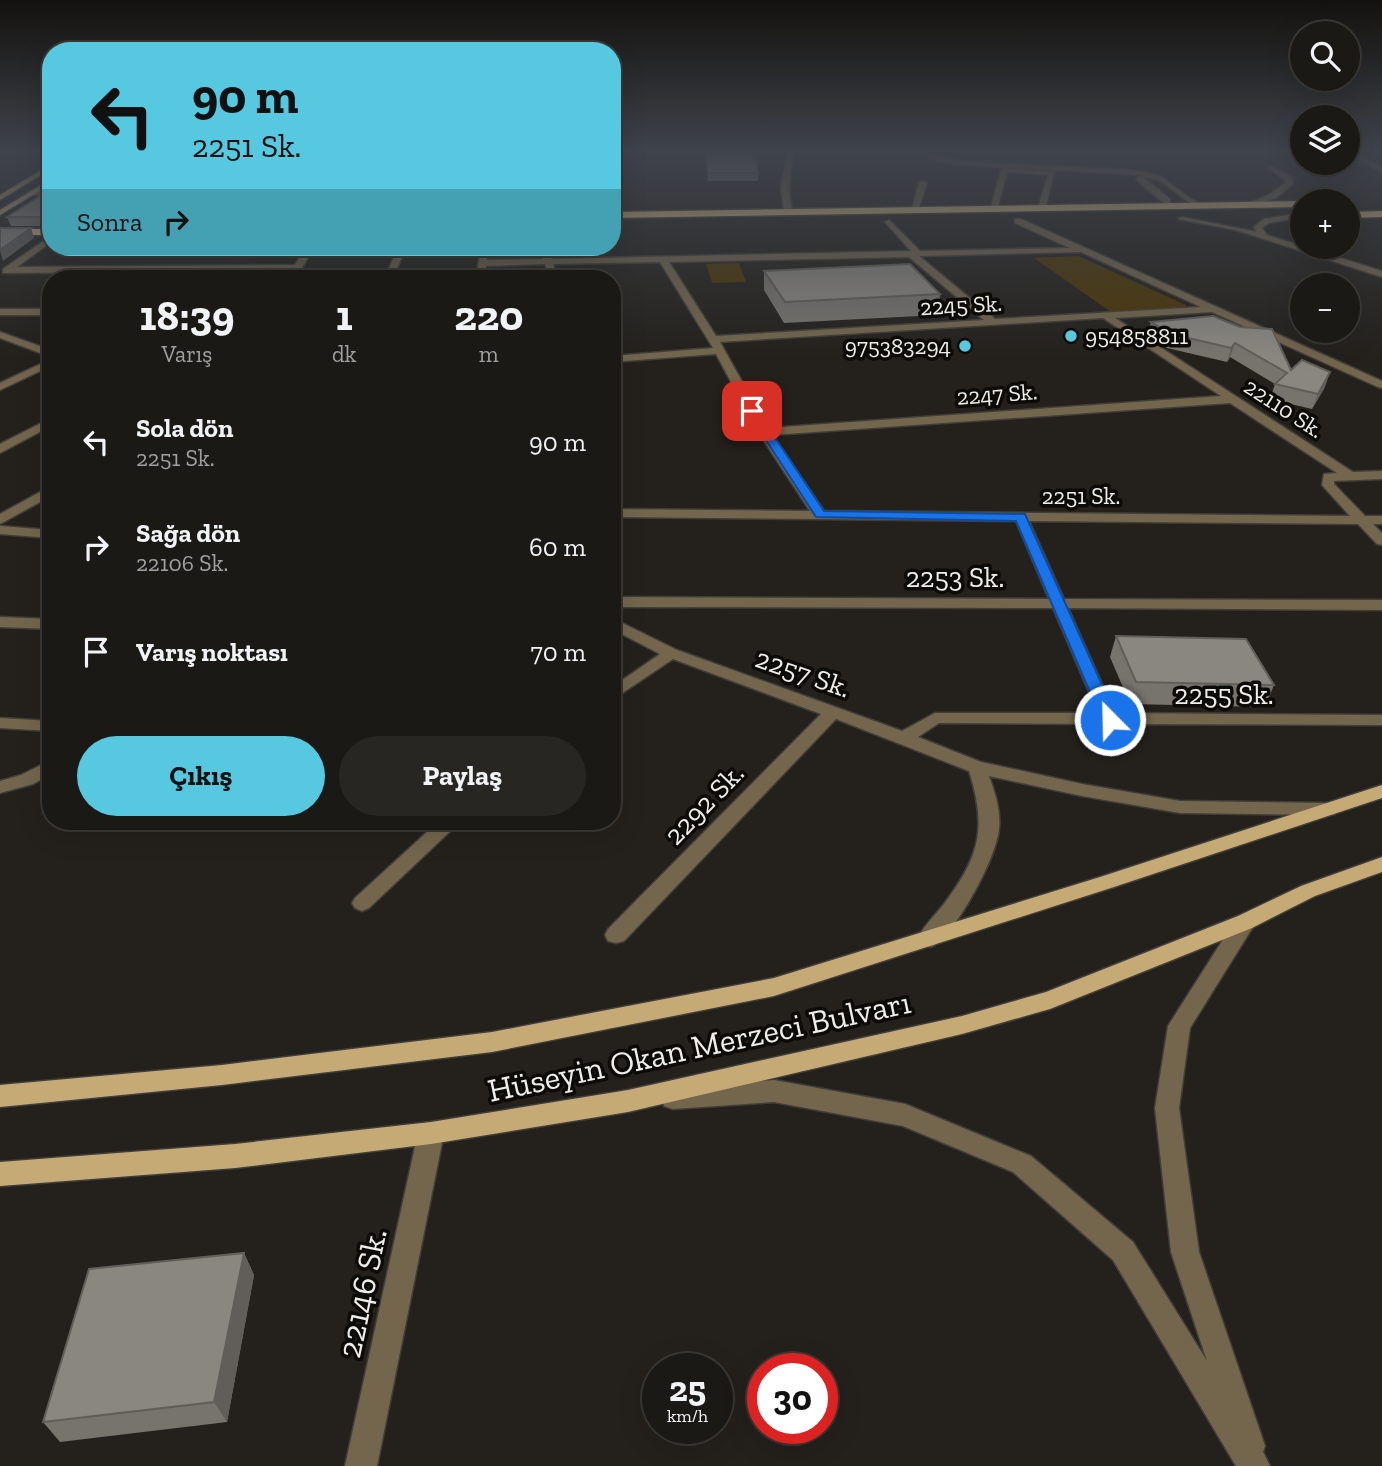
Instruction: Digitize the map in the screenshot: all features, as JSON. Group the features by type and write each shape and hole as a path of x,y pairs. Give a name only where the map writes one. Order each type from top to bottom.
{"highway":[{"path":"1005,221 1044,221"},
{"path":"621,225 915,222"},
{"path":"0,232 42,232"}],"main road":[{"name":"Hüseyin Okan Merzeci Bulvarı","path":"0,1096 222,1075 492,1042 774,987 928,940 1382,791"},
{"name":"Hüseyin Okan Merzeci Bulvarı","path":"0,1174 235,1156 431,1133 628,1101 949,1028 1050,1000 1245,922 1308,891 1382,864"}],"street":[{"path":"1186,220 1237,228 1382,274"},
{"path":"1225,220 1237,228"},
{"path":"1264,236 1258,227 1266,220"},
{"path":"1018,221 1382,385"},
{"path":"889,222 916,250 912,255"},
{"path":"4,273 42,245"},
{"path":"483,263 1080,250"},
{"path":"912,255 993,322"},
{"path":"276,270 297,268 304,256"},
{"path":"482,270 484,256"},
{"path":"546,256 550,270"},
{"path":"605,256 606,261"},
{"path":"663,259 713,339 764,432 820,515"},
{"path":"1363,268 1382,267"},
{"path":"4,273 42,273"},
{"name":"2245 Sk.","path":"713,339 1211,309"},
{"path":"0,312 42,312"},
{"name":"22110 Sk.","path":"1105,316 1350,476"},
{"path":"3,339 42,351"},
{"path":"621,358 720,351"},
{"path":"0,387 42,366"},
{"name":"2247 Sk.","path":"764,432 1233,399"},
{"path":"0,449 42,426"},
{"path":"1350,476 1382,475"},
{"name":"22110 Sk.","path":"1350,476 1328,477 1328,485 1382,541"},
{"path":"0,520 42,495"},
{"name":"2251 Sk.","path":"621,513 1382,520"},
{"path":"1021,517 1110,720"},
{"path":"0,530 42,533"},
{"name":"2253 Sk.","path":"621,602 1382,606"},
{"path":"0,622 42,624"},
{"name":"2257 Sk.","path":"621,628 671,653 904,737 977,768 1180,807 1328,809"},
{"path":"621,689 671,653"},
{"name":"2292 Sk.","path":"616,935 833,712"},
{"name":"2255 Sk.","path":"904,737 935,718 1382,720"},
{"path":"0,723 42,725"},
{"path":"928,940 970,887 985,846 990,811 977,768"},
{"path":"0,787 27,779 42,771"},
{"path":"362,903 441,830"},
{"path":"1245,922 1179,1026 1167,1108 1185,1252 1256,1466"},
{"path":"628,1101 774,1091 905,1115 1022,1164 1123,1251 1256,1466"},
{"name":"22146 Sk.","path":"362,1466 431,1133"}],"shaded area":[{"path":"1078,256 1186,305 1111,312 1034,258"},
{"path":"739,263 746,282 712,283 706,264"}],"building":[{"path":"0,228 31,228 0,250"},
{"path":"910,264 940,294 785,302 764,271"},
{"path":"1213,316 1240,327 1272,329 1291,370 1302,360 1330,372 1318,394 1275,384 1287,373 1235,343 1231,348 1171,334 1151,322"},
{"path":"1116,636 1246,639 1274,685 1136,682"},
{"path":"244,1253 214,1402 43,1422 89,1269"}],"place":[{"name":"954858811","path":"1071,336"},
{"name":"975383294","path":"965,346"}],"route":[{"path":"752,411 820,515 1021,517 1110,720"}]}
